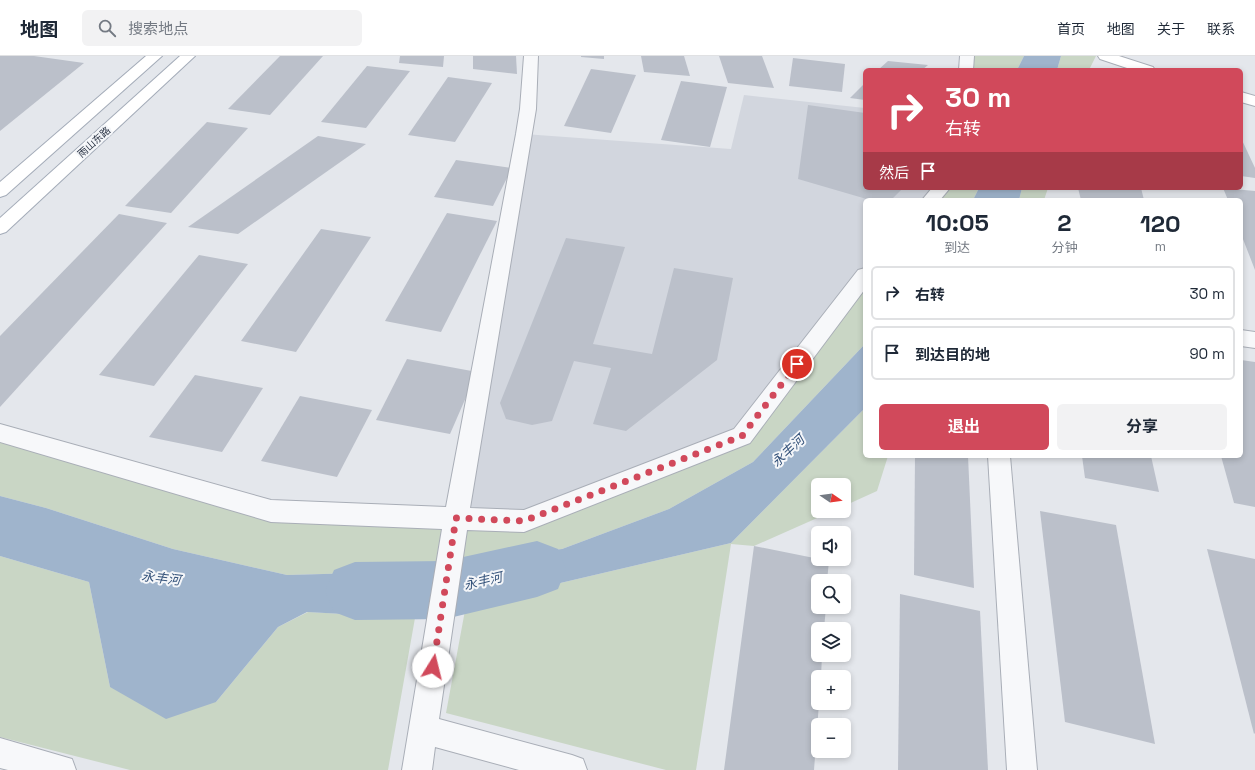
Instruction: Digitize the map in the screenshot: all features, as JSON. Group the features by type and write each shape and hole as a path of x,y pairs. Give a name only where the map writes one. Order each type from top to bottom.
{"main road":[{"path":"0,191 155,56"},
{"name":"雨山东路","path":"0,228 188,56"},
{"path":"1105,56 1142,68"},
{"path":"1243,98 1255,101"}],"street":[{"path":"417,770 456,518 528,109 531,56"},
{"path":"966,68 968,56"},
{"path":"933,198 939,190"},
{"path":"0,433 271,512 524,521 742,436 858,299 863,282"},
{"path":"1243,338 1255,340"},
{"path":"999,458 1022,770"},
{"path":"424,729 572,770"},
{"path":"0,753 61,770"}],"shaded area":[{"path":"744,95 863,108 863,190 939,190 933,198 863,198 863,278 742,436 524,521 456,519 524,134 731,149"}],"green space":[{"path":"967,56 1024,56 1018,68 966,68"},
{"path":"1061,56 1096,56 1090,68 1058,68"},
{"path":"939,190 978,190 974,198 933,198"},
{"path":"1022,190 1047,190 1045,198 1020,198"},
{"path":"863,278 863,346 753,462 669,509 562,549 470,560 432,571 287,575 173,549 46,508 0,496 0,433 271,511 524,521 744,435"},
{"path":"863,410 863,458 887,458 877,491 851,503 851,478 811,478 811,518 817,518 754,546 731,544 696,770 666,770 446,713 466,605 731,543"},
{"path":"0,556 89,582 110,687 216,702 278,627 308,612 415,618 388,770 130,770 0,737"}],"water":[{"path":"1024,56 1061,56 1058,68 1018,68"},
{"path":"978,190 1022,190 1020,198 974,198"},
{"path":"863,346 863,410 731,543 466,605 470,560 562,549 669,509 753,462"},
{"path":"0,496 46,508 173,549 287,575 432,571 415,618 307,612 278,627 216,702 166,719 110,687 89,582 0,556"}],"building":[{"path":"0,56 34,56 84,63 0,131"},
{"path":"280,56 323,56 270,115 228,109"},
{"path":"400,56 444,56 443,67 399,63"},
{"path":"473,56 516,56 517,74 473,69"},
{"path":"604,56 604,59 581,57"},
{"path":"641,56 684,56 690,76 644,72"},
{"path":"719,56 762,56 774,88 728,83"},
{"path":"793,58 845,64 842,92 789,86"},
{"path":"888,61 928,65 924,68 880,68"},
{"path":"367,66 410,71 366,128 321,122"},
{"path":"591,69 636,75 611,133 564,126"},
{"path":"448,77 492,83 455,142 408,135"},
{"path":"681,81 727,87 710,147 661,140"},
{"path":"863,85 863,100 850,98"},
{"path":"808,105 863,113 863,190 901,190 893,198 863,198 798,179"},
{"path":"207,122 248,128 171,213 125,206"},
{"path":"318,136 366,144 238,234 188,227"},
{"path":"1243,142 1255,168 1255,178 1243,176"},
{"path":"456,160 512,168 493,206 434,197"},
{"path":"1078,190 1142,190 1144,198 1080,198"},
{"path":"1224,190 1255,191 1255,270 1243,239 1243,198 1227,198"},
{"path":"447,213 497,221 441,332 385,321"},
{"path":"119,214 167,223 0,407 0,336"},
{"path":"321,229 371,237 296,352 241,341"},
{"path":"566,238 625,247 593,344 652,354 674,268 733,278 717,360 626,431 593,424 611,368 574,361 552,421 532,425 506,419 500,403"},
{"path":"199,255 248,264 154,386 99,375"},
{"path":"407,359 477,372 450,434 376,420"},
{"path":"1243,360 1255,362 1255,507 1234,503 1222,458 1243,458"},
{"path":"195,375 263,388 222,452 149,437"},
{"path":"300,396 372,410 337,477 261,461"},
{"path":"915,458 968,458 974,588 914,575"},
{"path":"1082,458 1151,458 1159,492 1085,478"},
{"path":"1040,511 1116,525 1155,744 1065,722"},
{"path":"754,546 811,557 811,566 828,566 828,574 811,574 811,614 825,614 825,622 811,622 811,662 822,662 821,670 811,670 811,710 818,710 818,718 811,718 811,758 815,758 814,770 724,770"},
{"path":"1207,549 1255,559 1254,734"},
{"path":"900,594 980,611 988,770 898,770"}],"waterway":[{"name":"永丰河","path":"355,591 445,590 537,569"}],"route":[{"path":"433,667 456,518 524,521 742,436 797,364"}]}
